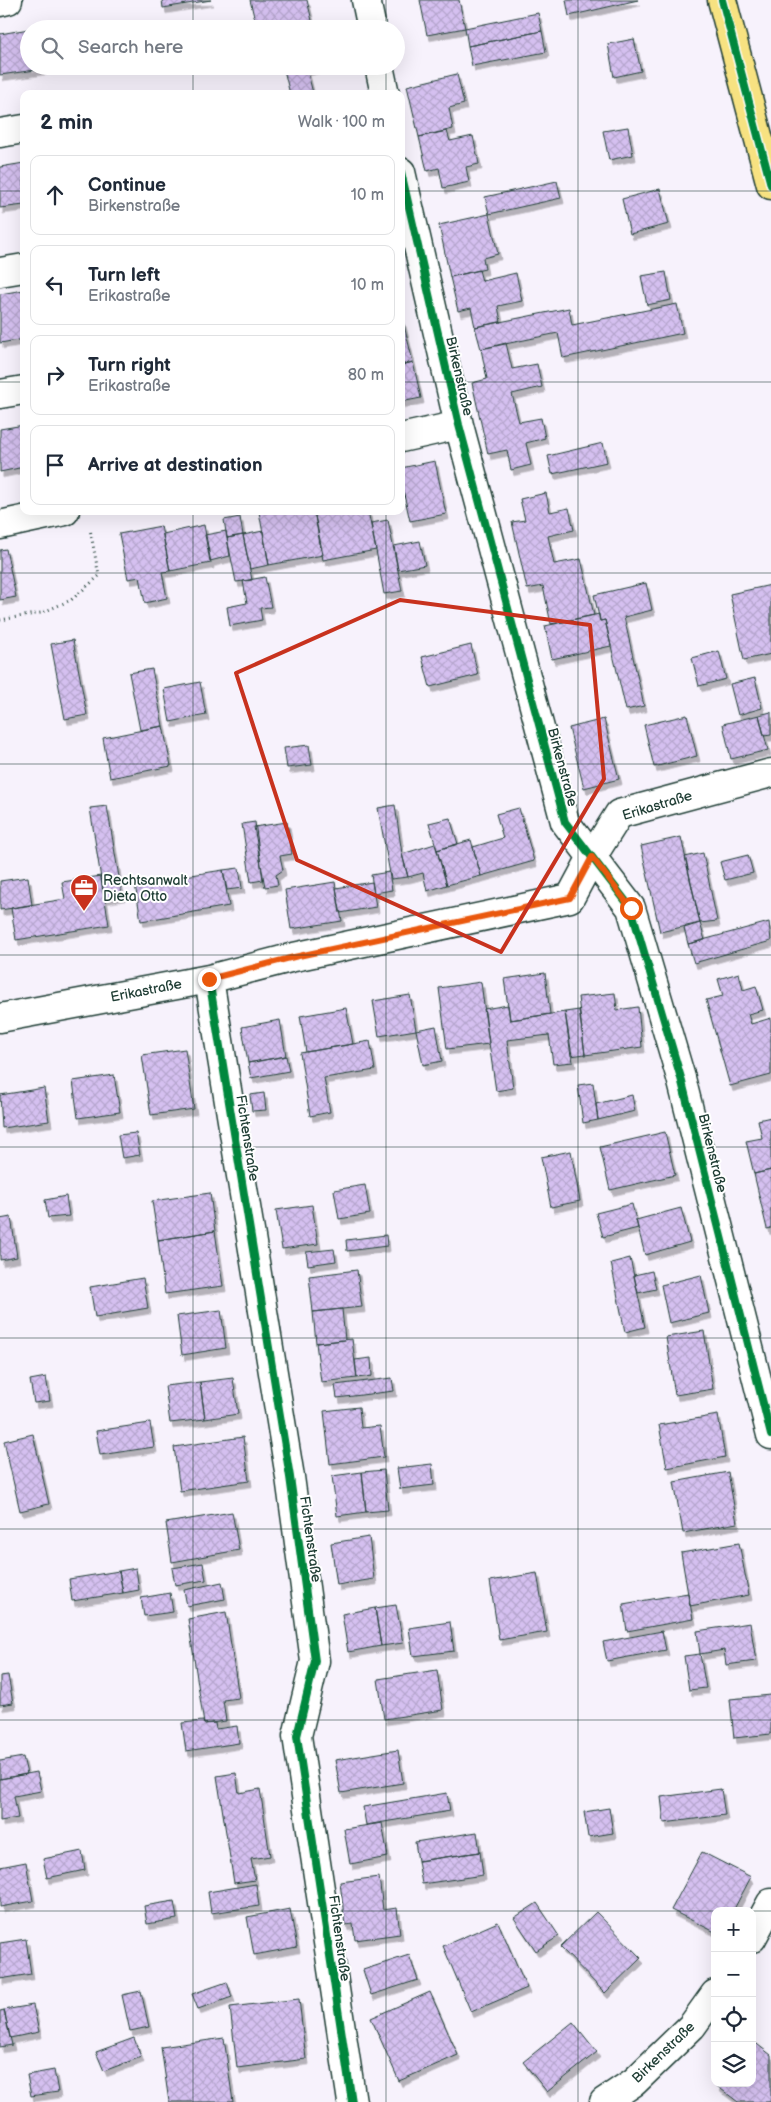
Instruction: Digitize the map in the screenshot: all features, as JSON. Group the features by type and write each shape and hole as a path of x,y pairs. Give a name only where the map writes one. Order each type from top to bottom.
{"main road":[{"path":"722,0 771,185"}],"street":[{"path":"0,2 8,0"},
{"path":"366,0 370,20"},
{"path":"381,75 384,90"},
{"path":"0,133 20,130"},
{"name":"Birkenstraße","path":"405,190 459,426 565,822 631,908 681,1078 771,1435"},
{"path":"0,272 20,269"},
{"path":"0,394 20,391"},
{"path":"405,437 459,426"},
{"path":"0,525 76,516"},
{"name":"Erikastraße","path":"0,1018 209,979 294,957 570,898 618,814 771,773"},
{"name":"Fichtenstraße","path":"209,979 288,1468 315,1661 297,1736 352,2102"},
{"path":"756,1931 771,1903"},
{"name":"Birkenstraße","path":"604,2102 634,2082 692,2026 713,1997"}],"path":[{"path":"0,620 41,613 70,600 99,576 76,516"}],"highlighted area":[{"path":"400,600 590,625 604,779 501,952 297,860 236,673"}],"building":[{"path":"162,0 211,0 163,8"},
{"path":"250,0 307,0 312,20 255,20"},
{"path":"420,0 459,0 465,28 427,35"},
{"path":"566,0 638,0 569,16"},
{"path":"538,13 542,31 468,46 465,28"},
{"path":"20,31 20,72 0,75 0,34"},
{"path":"542,31 546,52 472,66 468,46"},
{"path":"634,39 641,71 614,77 608,44"},
{"path":"457,74 464,104 449,108 453,129 419,137 407,86"},
{"path":"285,75 308,75 312,90 289,90"},
{"path":"628,127 633,155 609,160 603,131"},
{"path":"447,131 450,141 473,136 479,164 466,167 469,182 443,188 439,168 427,171 419,137"},
{"path":"20,164 20,206 0,208 0,167"},
{"path":"557,181 561,198 489,214 485,197"},
{"path":"660,189 669,224 630,234 622,199"},
{"path":"489,214 498,254 483,258 485,269 450,277 439,225"},
{"path":"479,270 482,281 516,273 522,301 498,306 501,322 475,327 471,308 458,311 450,277"},
{"path":"666,272 671,300 647,305 641,276"},
{"path":"20,291 20,340 0,343 0,294"},
{"path":"677,304 683,333 563,358 558,333 481,349 475,327 569,308 572,325"},
{"path":"405,329 413,362 405,364"},
{"path":"506,343 512,369 537,364 542,387 512,394 519,422 541,418 545,438 526,443 531,465 511,470 507,450 488,454 472,383 487,379 481,349"},
{"path":"413,362 421,398 405,401 405,364"},
{"path":"20,426 20,468 0,472 0,429"},
{"path":"603,443 607,462 552,474 548,456"},
{"path":"435,461 446,514 410,521 405,499 405,467"},
{"path":"546,493 550,512 569,508 574,530 548,536 554,564 581,559 594,615 551,624 543,586 527,589 512,522 525,520 520,499"},
{"path":"260,515 315,515 323,555 269,565"},
{"path":"315,515 369,515 376,550 323,560"},
{"path":"240,517 243,535 227,538 224,520"},
{"path":"388,520 402,591 384,594 371,523"},
{"path":"204,525 211,563 170,571 163,534"},
{"path":"161,526 170,571 162,572 167,598 145,603 140,577 128,579 119,534"},
{"path":"226,531 230,556 210,561 205,535"},
{"path":"263,531 269,565 250,569 243,535"},
{"path":"243,535 252,580 236,582 227,538"},
{"path":"420,541 425,565 398,570 394,546"},
{"path":"6,549 16,597 0,600 0,550"},
{"path":"265,577 271,607 260,608 262,620 230,626 227,607 247,603 243,581"},
{"path":"646,583 652,610 624,617 644,706 626,710 605,620 600,621 594,595"},
{"path":"771,585 771,654 744,660 730,594"},
{"path":"599,614 600,621 605,620 611,646 552,659 545,626"},
{"path":"73,640 87,715 65,719 51,644"},
{"path":"471,645 478,675 430,687 422,657"},
{"path":"719,651 726,679 699,686 692,658"},
{"path":"152,669 163,726 140,730 129,673"},
{"path":"755,678 762,708 738,715 730,684"},
{"path":"200,682 206,715 170,722 164,689"},
{"path":"771,712 771,735 764,736 759,715"},
{"path":"687,715 697,756 654,767 644,725"},
{"path":"759,715 768,750 731,759 723,724"},
{"path":"604,719 619,779 584,788 569,728"},
{"path":"163,726 171,766 110,778 103,738"},
{"path":"309,745 312,765 287,768 284,748"},
{"path":"395,805 402,854 408,877 391,879 378,808"},
{"path":"107,806 122,895 104,898 90,808"},
{"path":"519,808 534,861 481,876 473,847 503,838 496,814"},
{"path":"450,818 458,844 437,850 429,823"},
{"path":"255,822 263,880 251,882 242,824"},
{"path":"287,822 292,854 280,856 283,870 276,875 278,885 265,887 254,827"},
{"path":"681,837 700,923 660,932 641,846"},
{"path":"471,840 481,876 447,885 437,850"},
{"path":"435,844 447,885 427,891 423,873 408,877 402,854"},
{"path":"703,853 717,921 700,923 685,857"},
{"path":"748,855 753,873 725,880 720,862"},
{"path":"239,868 242,888 227,890 223,870"},
{"path":"223,870 229,906 141,921 135,884"},
{"path":"389,872 392,890 374,893 371,875"},
{"path":"101,876 109,925 16,940 11,908 65,899 62,882"},
{"path":"28,877 32,905 0,910 0,881"},
{"path":"335,882 342,921 291,929 285,890"},
{"path":"372,882 376,907 340,913 336,888"},
{"path":"769,922 771,941 694,963 688,944"},
{"path":"700,923 705,940 688,944 684,928"},
{"path":"545,973 550,1014 510,1020 504,979"},
{"path":"739,973 743,990 756,986 763,1010 748,1014 751,1024 771,1018 771,1075 730,1086 706,1000 723,996 718,979"},
{"path":"481,982 489,1044 447,1049 439,988"},
{"path":"615,993 617,1010 638,1007 642,1047 585,1055 578,997"},
{"path":"410,995 416,1030 379,1036 373,1001"},
{"path":"508,1005 510,1020 565,1012 573,1062 553,1064 549,1035 507,1040 513,1088 496,1091 484,1009"},
{"path":"346,1008 353,1044 306,1052 300,1016"},
{"path":"579,1010 585,1054 571,1056 565,1012"},
{"path":"280,1020 286,1056 248,1063 242,1027"},
{"path":"436,1026 442,1061 423,1065 416,1030"},
{"path":"370,1041 375,1070 324,1078 330,1112 310,1116 300,1053"},
{"path":"185,1049 194,1109 151,1115 142,1055"},
{"path":"286,1056 289,1071 251,1078 248,1063"},
{"path":"114,1075 120,1112 78,1118 73,1081"},
{"path":"593,1083 598,1120 583,1123 578,1085"},
{"path":"44,1088 49,1121 2,1128 0,1095"},
{"path":"264,1093 266,1110 252,1111 250,1095"},
{"path":"632,1095 635,1111 598,1120 596,1104"},
{"path":"771,1117 771,1170 754,1174 746,1141 762,1138 758,1120"},
{"path":"665,1132 675,1175 610,1190 600,1147"},
{"path":"136,1133 140,1155 122,1158 118,1135"},
{"path":"571,1151 580,1201 551,1207 541,1157"},
{"path":"771,1170 771,1228 767,1229 754,1174"},
{"path":"365,1185 370,1214 339,1219 334,1190"},
{"path":"210,1193 215,1231 158,1240 152,1201"},
{"path":"66,1196 69,1216 48,1218 45,1200"},
{"path":"632,1204 638,1228 603,1237 596,1213"},
{"path":"312,1205 318,1244 282,1249 276,1210"},
{"path":"681,1208 690,1242 645,1255 636,1220"},
{"path":"11,1217 17,1257 0,1260 0,1219"},
{"path":"215,1231 223,1286 165,1294 158,1240"},
{"path":"386,1235 387,1246 347,1251 346,1240"},
{"path":"334,1249 336,1261 308,1265 306,1252"},
{"path":"630,1258 645,1327 625,1332 611,1263"},
{"path":"357,1270 362,1307 313,1312 309,1276"},
{"path":"652,1271 656,1289 638,1293 634,1275"},
{"path":"701,1275 709,1313 669,1323 661,1285"},
{"path":"143,1278 148,1308 95,1317 90,1287"},
{"path":"342,1309 345,1340 316,1343 313,1312"},
{"path":"221,1310 226,1348 182,1355 177,1316"},
{"path":"704,1331 713,1389 675,1395 666,1337"},
{"path":"352,1339 357,1378 321,1382 316,1343"},
{"path":"371,1358 372,1376 357,1378 355,1360"},
{"path":"46,1377 50,1401 34,1403 30,1380"},
{"path":"233,1378 238,1414 205,1419 200,1382"},
{"path":"392,1378 394,1391 337,1398 335,1385"},
{"path":"200,1382 205,1419 170,1423 165,1386"},
{"path":"359,1407 361,1428 380,1426 384,1457 330,1464 324,1411"},
{"path":"718,1415 725,1457 667,1468 659,1425"},
{"path":"150,1423 154,1447 100,1455 96,1431"},
{"path":"33,1434 49,1504 20,1511 4,1441"},
{"path":"243,1437 249,1481 180,1491 174,1447"},
{"path":"432,1464 434,1485 400,1489 397,1468"},
{"path":"384,1470 388,1510 366,1512 362,1472"},
{"path":"362,1472 366,1512 337,1516 332,1476"},
{"path":"728,1472 737,1523 683,1533 674,1482"},
{"path":"232,1512 239,1550 172,1562 166,1523"},
{"path":"369,1537 374,1579 337,1585 331,1543"},
{"path":"739,1543 749,1595 690,1606 681,1553"},
{"path":"203,1563 206,1580 175,1585 172,1568"},
{"path":"136,1568 139,1590 123,1593 119,1571"},
{"path":"119,1571 123,1593 72,1601 69,1579"},
{"path":"537,1573 547,1632 499,1640 490,1581"},
{"path":"222,1582 225,1599 187,1606 184,1590"},
{"path":"170,1593 173,1612 144,1616 141,1598"},
{"path":"688,1593 693,1619 627,1631 623,1604"},
{"path":"396,1605 403,1643 381,1646 375,1608"},
{"path":"375,1608 381,1646 348,1652 342,1614"},
{"path":"226,1612 239,1698 223,1700 226,1721 204,1724 188,1619"},
{"path":"450,1622 454,1651 413,1656 409,1628"},
{"path":"750,1623 756,1661 726,1665 724,1650 700,1654 697,1631"},
{"path":"662,1631 666,1650 607,1661 603,1642"},
{"path":"700,1654 706,1688 689,1690 684,1656"},
{"path":"437,1670 443,1710 384,1719 378,1679"},
{"path":"8,1675 13,1703 0,1705 0,1676"},
{"path":"771,1695 771,1734 734,1738 730,1699"},
{"path":"203,1721 204,1724 215,1723 216,1729 237,1726 239,1743 186,1751 182,1723"},
{"path":"398,1750 403,1783 341,1793 335,1760"},
{"path":"23,1757 27,1774 0,1779 0,1761"},
{"path":"37,1772 41,1791 14,1796 18,1818 0,1821 0,1779"},
{"path":"236,1773 239,1793 260,1789 270,1856 251,1859 255,1880 234,1883 217,1776"},
{"path":"721,1789 725,1815 664,1823 661,1797"},
{"path":"447,1793 450,1811 366,1825 363,1807"},
{"path":"609,1808 613,1833 588,1837 584,1812"},
{"path":"382,1823 388,1857 350,1864 344,1829"},
{"path":"477,1832 480,1852 418,1861 415,1842"},
{"path":"82,1851 85,1870 47,1878 43,1859"},
{"path":"480,1852 483,1875 422,1884 418,1861"},
{"path":"702,1852 751,1877 735,1907 711,1907 711,1930 671,1910"},
{"path":"26,1862 33,1901 0,1907 0,1867"},
{"path":"379,1877 383,1910 397,1908 400,1934 355,1940 353,1924 345,1925 340,1882"},
{"path":"256,1884 259,1906 211,1913 208,1892"},
{"path":"174,1901 177,1919 147,1924 144,1906"},
{"path":"537,1903 559,1936 536,1951 514,1918"},
{"path":"290,1909 297,1947 254,1955 247,1917"},
{"path":"596,1912 641,1958 605,1993 560,1947"},
{"path":"498,1922 527,1988 471,2012 443,1946"},
{"path":"26,1939 31,1974 0,1979 0,1943"},
{"path":"409,1955 418,1980 371,1995 363,1970"},
{"path":"227,1982 232,1997 198,2009 192,1994"},
{"path":"141,1991 149,2027 130,2031 122,1995"},
{"path":"430,1992 458,2055 399,2081 371,2018"},
{"path":"299,1999 306,2059 237,2068 230,2007"},
{"path":"33,2005 39,2032 10,2038 4,2010"},
{"path":"4,2010 12,2045 0,2047 0,2011"},
{"path":"573,2022 597,2052 547,2092 523,2062"},
{"path":"134,2038 141,2057 104,2071 96,2052"},
{"path":"224,2038 233,2102 169,2102 161,2047"},
{"path":"756,2043 771,2055 771,2102 738,2102 718,2087 756,2087"},
{"path":"54,2070 58,2092 31,2096 27,2075"}],"cycle path":[{"path":"722,0 771,185"},
{"path":"405,189 459,425 565,822 631,908 681,1078 771,1435"},
{"path":"209,979 290,1477 315,1661 297,1736 352,2102"}],"place":[{"name":"Rechtsanwalt Dieta Otto","path":"84,912"}],"route":[{"path":"209,979 294,957 570,898 592,857 631,908"}]}
